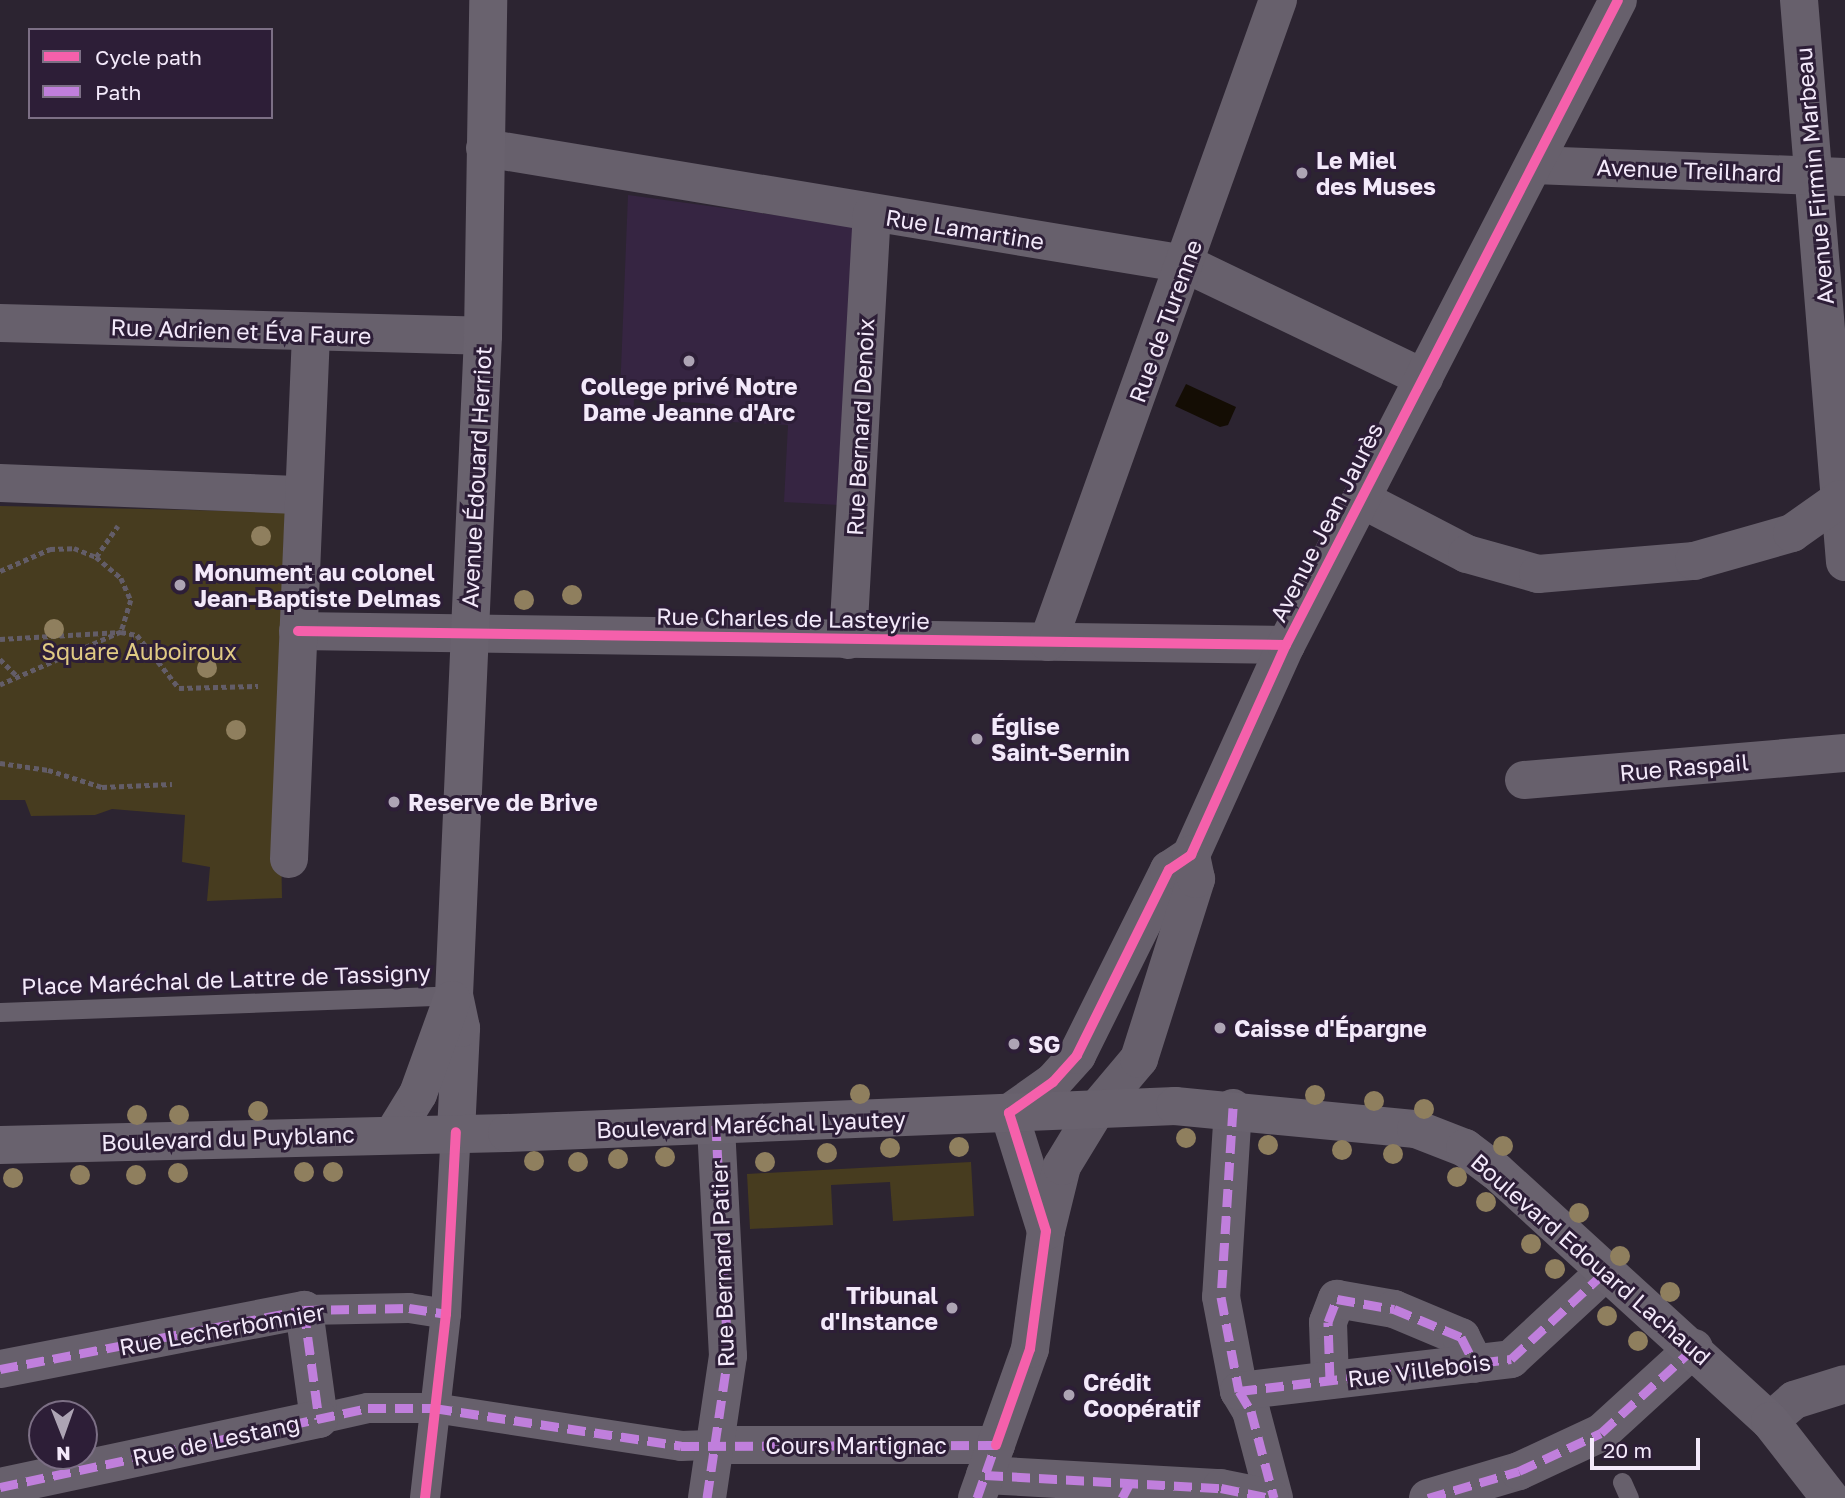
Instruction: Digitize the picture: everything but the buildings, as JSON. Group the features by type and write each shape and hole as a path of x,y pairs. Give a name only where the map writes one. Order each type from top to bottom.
{"main road":[{"name":"Avenue Édouard Herriot","path":"456,1132 461,1028 454,995 483,336 488,0"},
{"name":"Avenue Édouard Herriot","path":"394,1133 418,1094 454,995"},
{"name":"Boulevard Edouard Lachaud","path":"1046,1112 1233,1108 1416,1129 1465,1148 1694,1348 1770,1421 1830,1498"},
{"name":"Boulevard Maréchal Lyautey","path":"456,1132 1046,1112"},
{"name":"Boulevard du Puyblanc","path":"0,1145 456,1132"}],"street":[{"name":"Rue de Turenne","path":"1048,642 1186,264 1278,0"},
{"name":"Avenue Jean Jaurès","path":"1009,1112 1053,1082 1077,1055 1169,870 1191,855 1286,645 1618,0"},
{"name":"Avenue Firmin Marbeau","path":"1799,0 1829,176 1840,499 1845,562"},
{"name":"Rue Lamartine","path":"485,148 1186,264 1424,378"},
{"name":"Avenue Treilhard","path":"1534,165 1829,176"},
{"name":"Rue Bernard Denoix","path":"848,640 872,214"},
{"name":"Rue Adrien et Éva Faure","path":"0,323 483,336"},
{"path":"289,859 310,333"},
{"path":"0,482 303,495"},
{"path":"1361,499 1467,554 1538,574 1694,561 1792,533 1840,499"},
{"name":"Rue Charles de Lasteyrie","path":"298,631 1286,645"},
{"name":"Rue Raspail","path":"1524,780 1845,753"},
{"name":"Avenue Jean Jaurès","path":"986,1473 1030,1349 1046,1231 1062,1166 1096,1110 1139,1059 1196,879 1191,855"},
{"path":"1233,1108 1221,1297 1239,1391 1251,1410 1272,1498"},
{"path":"1009,1112 1046,1231"},
{"name":"Rue Bernard Patier","path":"707,1498 728,1356 716,1125"},
{"path":"425,1498 446,1314 456,1132"},
{"name":"Rue Villebois","path":"1239,1391 1511,1359 1607,1270"},
{"path":"1330,1380 1328,1322 1336,1300 1394,1309 1461,1337 1475,1364"},
{"name":"Rue Lecherbonnier","path":"0,1370 304,1310 409,1308 446,1314"},
{"path":"304,1310 319,1419"},
{"path":"1428,1498 1605,1442 1694,1348"},
{"path":"1770,1421 1794,1401 1845,1384"},
{"name":"Rue de Lestang","path":"0,1487 368,1408 434,1408 681,1446 715,1444"},
{"name":"Cours Martignac","path":"715,1444 1146,1491 1221,1488 1272,1498"}],"lane":[{"name":"Place Maréchal de Lattre de Tassigny","path":"0,1012 454,995"}],"path":[{"path":"0,571 50,550 74,548 96,557 121,578 131,600 121,632 0,685"},
{"path":"0,639 121,632 137,635 179,688 297,684"},
{"path":"0,659 18,677"},
{"path":"0,762 48,770 102,787 172,784"}],"shaded area":[{"path":"628,195 855,226 839,505 784,502 788,425 714,421 715,404 634,399 633,419 619,419"},
{"path":"1186,384 1236,407 1228,425 1220,427 1175,406"}],"green space":[{"name":"Square Auboiroux","path":"0,506 285,512 278,685 282,898 207,901 210,867 182,862 185,815 112,809 95,815 31,816 25,800 0,800"},
{"path":"971,1162 974,1216 893,1221 890,1182 831,1185 833,1225 750,1229 747,1174"}],"marked path":[{"path":"1233,1108 1221,1297 1239,1391 1251,1411 1274,1498"},
{"path":"707,1498 728,1356 716,1125"},
{"path":"1239,1391 1511,1359 1607,1270"},
{"path":"1330,1380 1328,1322 1337,1299 1394,1309 1461,1337 1475,1364"},
{"path":"0,1369 304,1310 409,1308 446,1314"},
{"path":"304,1310 319,1419"},
{"path":"1428,1498 1519,1471 1601,1433 1694,1348"},
{"path":"0,1487 368,1408 434,1408 681,1446 996,1445"},
{"path":"977,1498 997,1441"},
{"path":"985,1475 1221,1488 1270,1498"},
{"path":"1122,1498 1130,1483"}],"cycle path":[{"path":"996,1445 1030,1349 1046,1231 1009,1113 1053,1082 1077,1055 1169,870 1191,855 1286,645 1618,0"},
{"path":"298,631 1286,645"},
{"path":"425,1498 446,1314 456,1132"}],"place":[{"name":"Le Miel des Muses","path":"1302,173"},
{"name":"College privé Notre Dame Jeanne d'Arc","path":"689,361"},
{"name":"Monument au colonel Jean-Baptiste Delmas","path":"180,585"},
{"name":"Église Saint-Sernin","path":"977,739"},
{"name":"Reserve de Brive","path":"394,802"},
{"name":"Caisse d'Épargne","path":"1220,1028"},
{"name":"SG","path":"1014,1044"},
{"name":"Tribunal d'Instance","path":"952,1308"},
{"name":"Crédit Coopératif","path":"1069,1395"}]}
